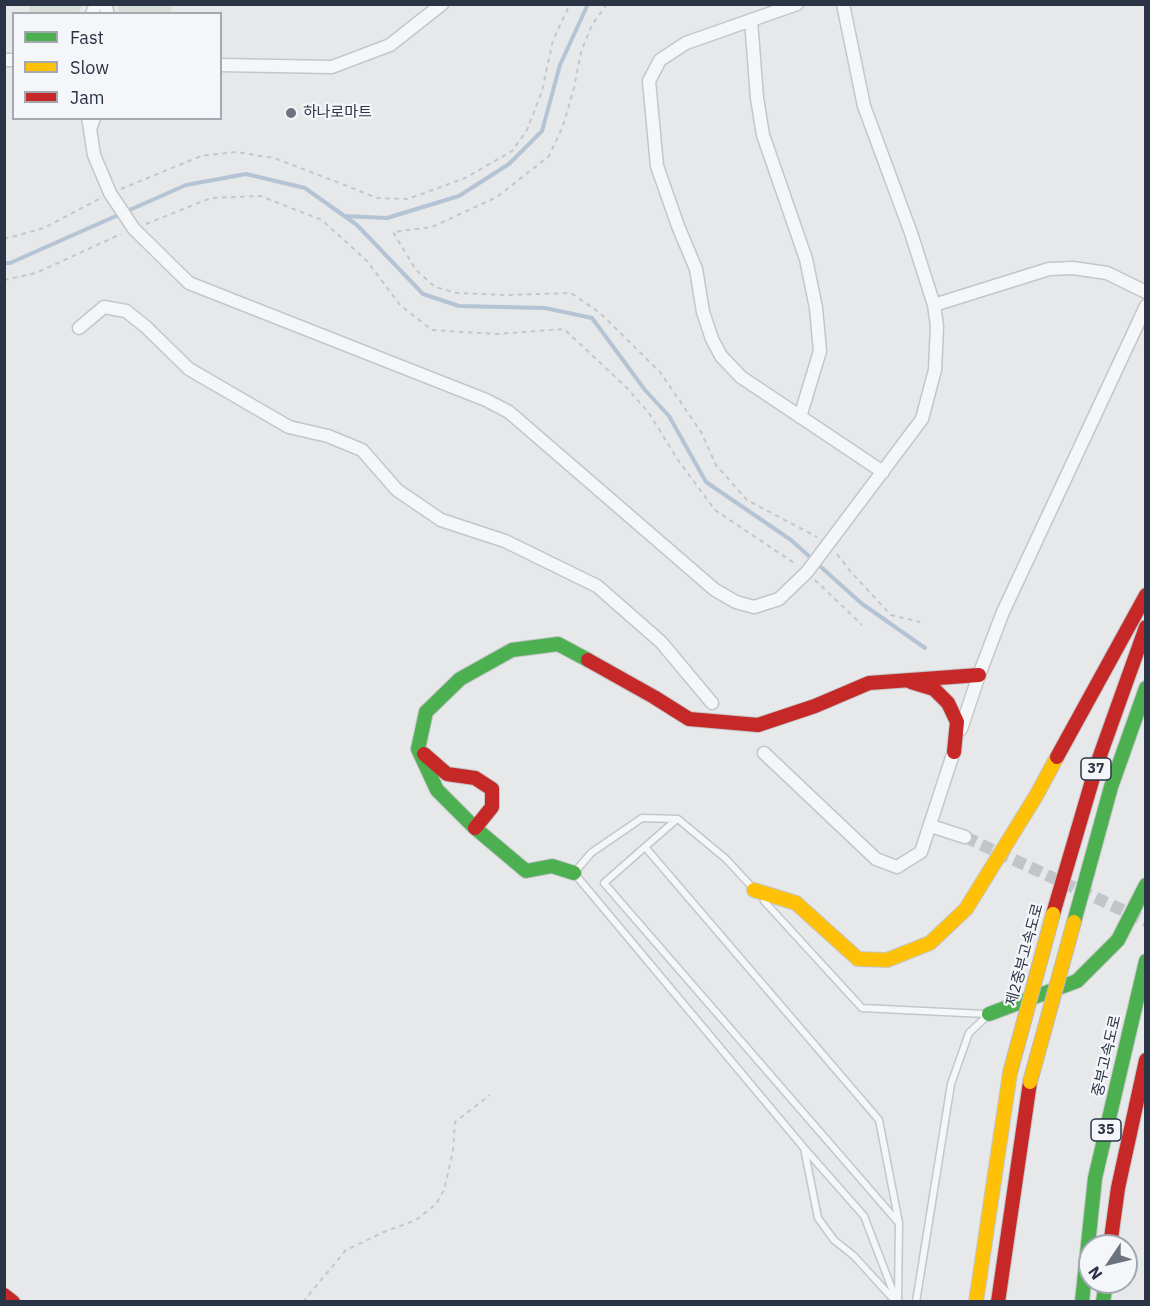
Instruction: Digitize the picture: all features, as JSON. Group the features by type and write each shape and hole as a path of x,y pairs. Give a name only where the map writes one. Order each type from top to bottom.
{"main road":[{"path":"754,890 796,903 858,959 887,960 930,943 966,909 1036,796 1146,595"},
{"name":"제2중부고속도로","path":"976,1302 1010,1073 1053,914 1098,764 1146,627"},
{"path":"574,873 552,866 526,871 475,828 437,790 418,749 426,712 460,679 512,650 558,644 614,673 688,719 758,725 815,706 869,683 979,675"},
{"path":"906,680 934,689 948,703 957,722 954,752"},
{"name":"37","path":"998,1302 1030,1082 1111,787 1146,688"},
{"path":"418,749 447,774 474,778 492,789 492,807 475,828"},
{"path":"989,1014 1077,981 1119,940 1146,885"},
{"name":"중부고속도로","path":"1082,1302 1095,1178 1146,961"},
{"name":"35","path":"1112,1234 1118,1188 1146,1060"},
{"path":"4,1295 13,1302"}],"street":[{"path":"222,65 332,67 390,45 442,4"},
{"path":"797,4 686,43 660,60 648,81 657,166 696,269 703,312 712,339 721,356 741,377 883,472"},
{"path":"91,122 94,155 110,193 134,229 189,283 486,400 509,412 715,590 736,602 754,607 779,599 807,572 922,419 936,370 937,326 934,305 911,233 864,106 843,4"},
{"path":"751,20 757,98 763,135 806,260 816,308 820,351 800,417"},
{"path":"934,305 1049,269 1074,268 1107,273 1146,292"},
{"path":"764,753 876,859 897,867 921,852 979,675 1003,612 1146,306"},
{"path":"79,328 104,307 126,311 189,369 289,427 328,436 362,450 397,490 441,520 505,541 597,586 661,642 712,703"},
{"path":"931,826 965,837"}],"lane":[{"path":"896,1302 864,1216 804,1148 574,873 591,853 642,818 678,819 726,860 862,1008 989,1014"},
{"path":"678,819 604,883 899,1223"},
{"path":"645,847 879,1120 899,1223 896,1302"},
{"path":"916,1302 951,1084 969,1033 989,1014"},
{"path":"804,1148 819,1218 834,1240 854,1256 896,1302"}],"path":[{"path":"4,239 44,228 110,193 201,156 236,152 274,158 376,198 408,199 465,178 512,151 527,130 542,91 553,40 570,4"},
{"path":"607,4 592,25 581,52 563,126 549,156 497,197 432,227 393,232 416,270 435,287 457,293 505,295 571,293 600,313 660,372 701,432 716,465 747,500 829,543 850,571 891,615 920,622"},
{"path":"4,280 36,273 134,229 211,198 260,196 322,220 367,261 400,305 432,330 496,334 564,329 626,387 649,412 678,460 715,510 807,572 862,625"},
{"path":"303,1302 346,1250 416,1220 436,1204 444,1190 453,1151 455,1122 490,1095"}],"shaded area":[{"path":"30,4 83,5 79,12 29,12"},
{"path":"118,4 172,5 171,12 119,12"}],"waterway":[{"path":"344,216 387,218 459,196 509,164 542,131 560,65 588,4"},
{"path":"4,263 10,263 186,185 246,174 305,188 357,225 423,294 459,306 545,308 592,318 645,390 669,416 706,482 791,540 861,603 925,648"}],"tunnel":[{"path":"965,837 1146,921"}],"traffic: fast":[{"path":"574,873 552,866 526,871 475,828 437,790 418,749 426,712 460,679 512,650 558,644 588,660"},
{"path":"1074,922 1111,787 1146,688"},
{"path":"989,1014 1077,981 1118,940 1146,885"},
{"path":"1082,1302 1095,1178 1146,961"},
{"path":"1103,1302 1104,1294"}],"traffic: slow":[{"path":"754,890 796,903 858,959 887,960 930,943 966,909 1036,796 1057,757"},
{"path":"1010,1073 1053,914"},
{"path":"1030,1082 1074,922"},
{"path":"976,1302 1010,1073"}],"traffic: jam":[{"path":"1057,757 1146,595"},
{"path":"1053,914 1097,764 1146,627"},
{"path":"588,660 689,719 758,725 815,706 869,683 979,675"},
{"path":"911,682 934,689 948,703 957,722 954,752"},
{"path":"424,754 447,774 475,778 492,789 492,807 475,828"},
{"path":"1112,1234 1118,1188 1146,1060"},
{"path":"998,1302 1030,1082"},
{"path":"4,1295 13,1302"}],"place":[{"name":"하나로마트","path":"291,113"}]}
